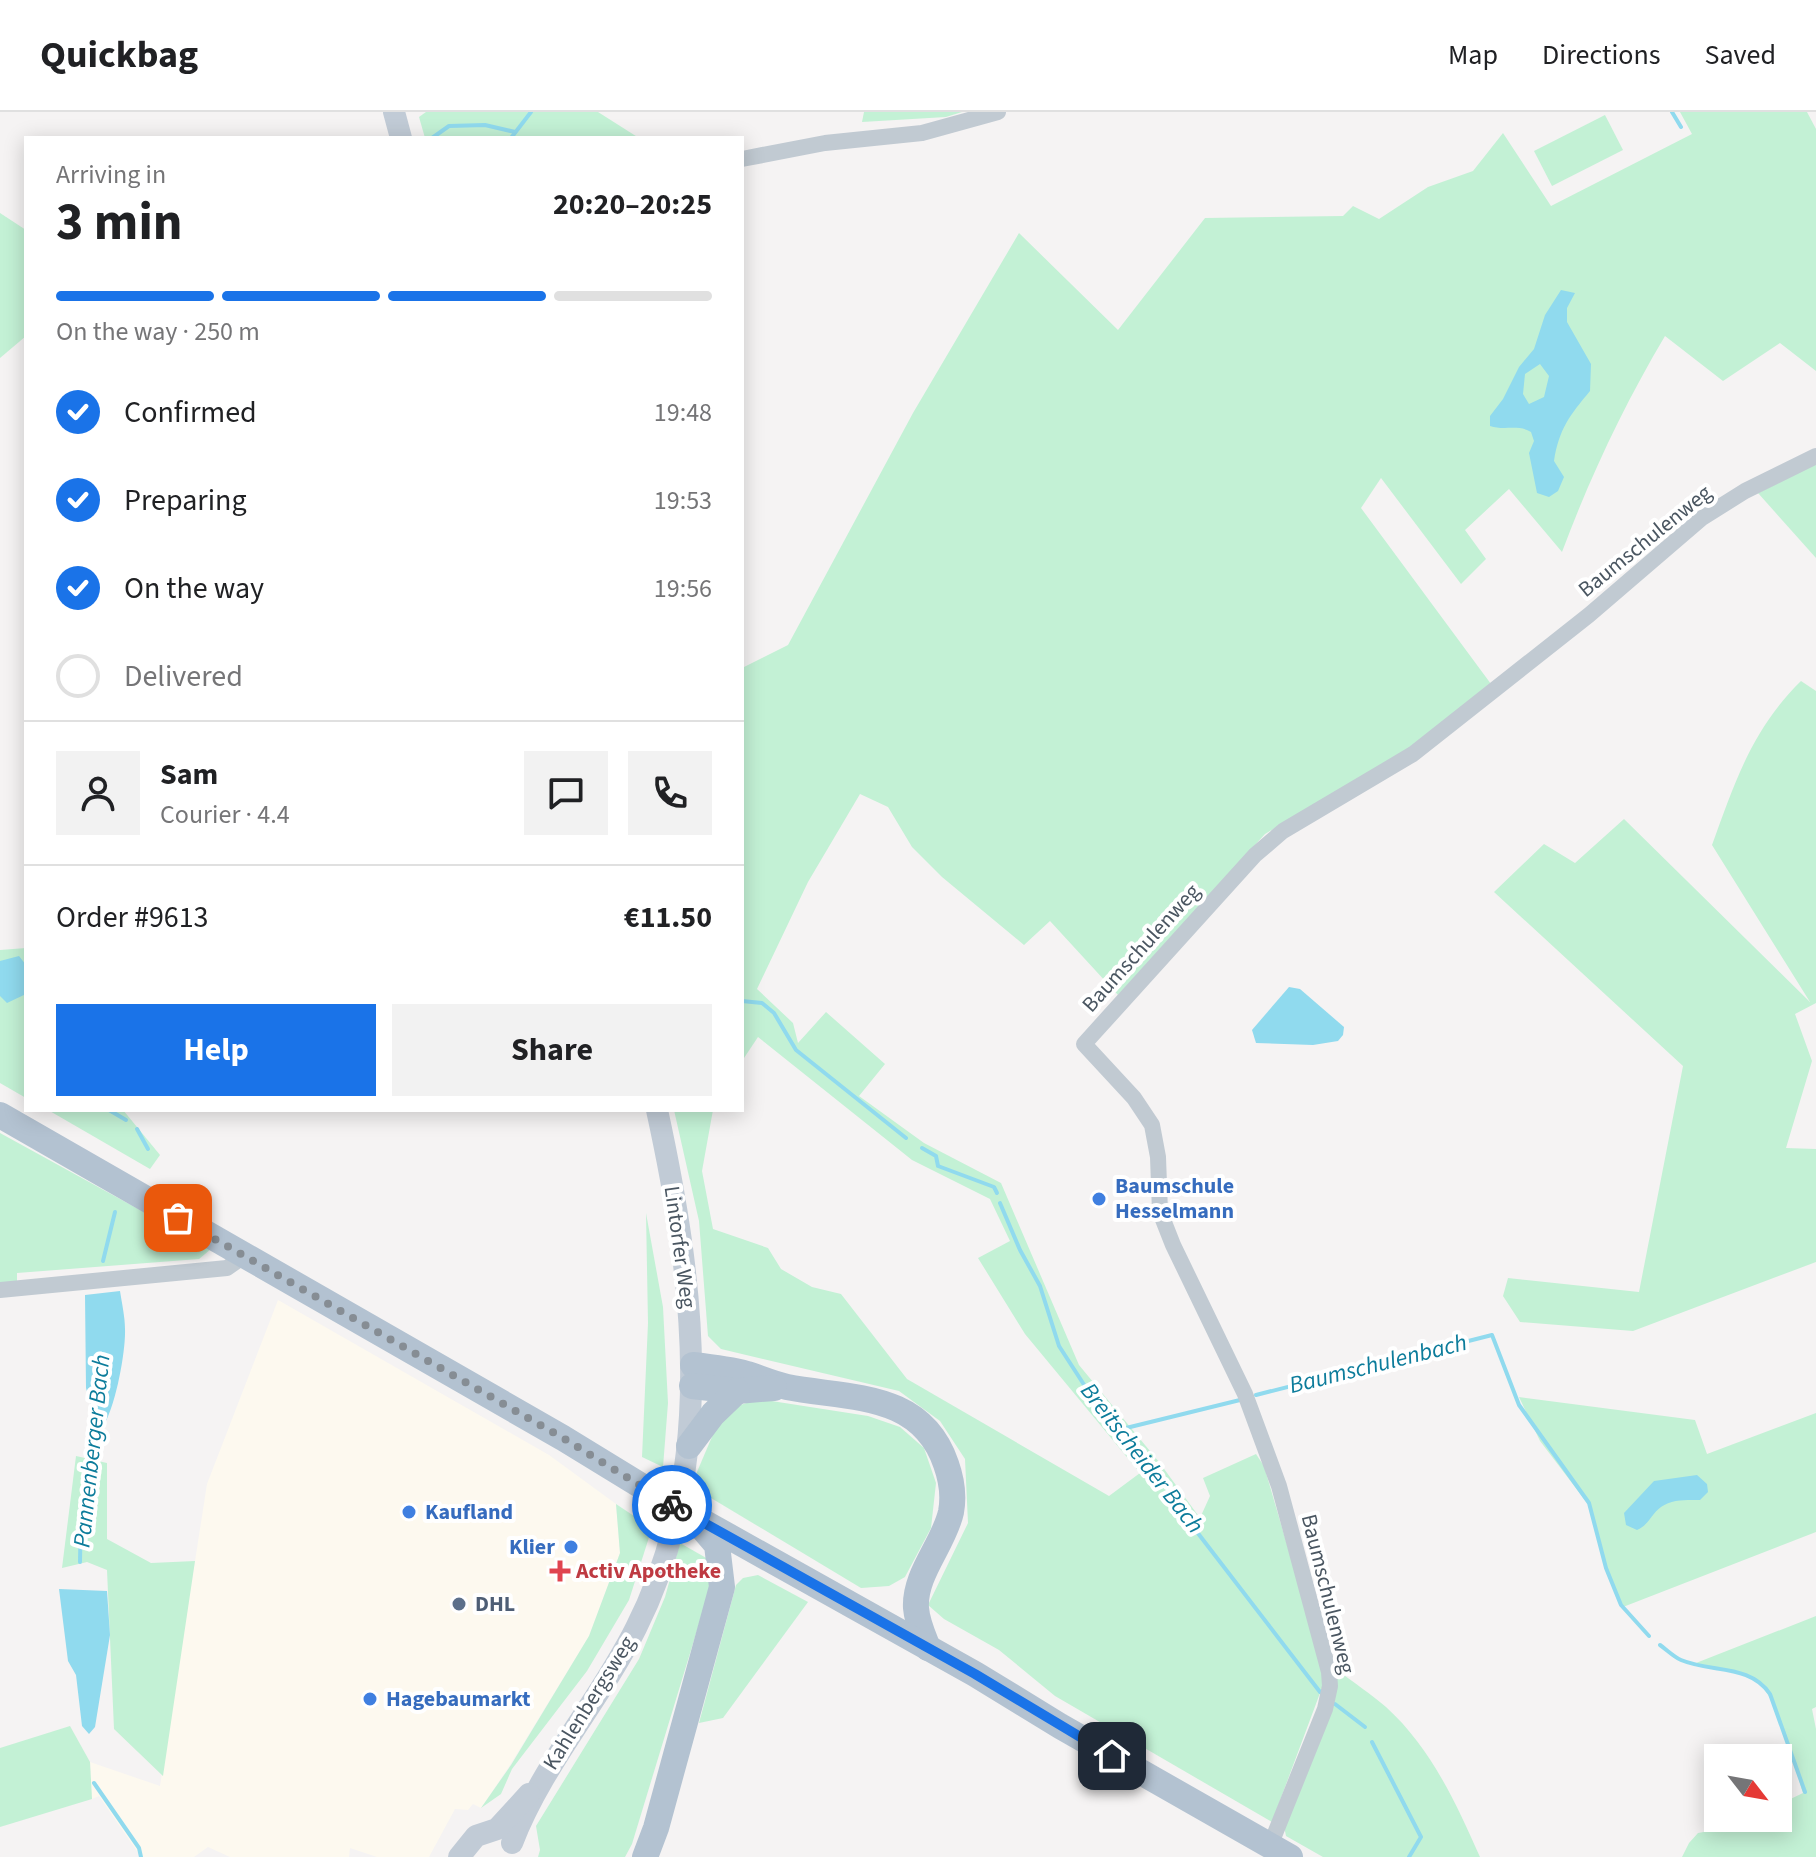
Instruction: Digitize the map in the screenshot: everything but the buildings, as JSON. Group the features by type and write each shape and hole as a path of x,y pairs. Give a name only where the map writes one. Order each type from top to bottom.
{"main road":[{"path":"394,112 400,136"},
{"name":"Lintorfer Weg","path":"657,1112 680,1228 692,1375"},
{"path":"0,1115 563,1438 687,1513 1280,1851"},
{"path":"692,1375 743,1373 786,1387 880,1401 906,1412 929,1431 943,1453 950,1476 952,1507 945,1534 918,1586 915,1604 917,1617 928,1648"},
{"path":"692,1375 737,1391 786,1387"},
{"name":"Kahlenbergsweg","path":"459,1857 476,1836 508,1843 536,1787 612,1672 638,1624 672,1531 689,1446 692,1375"},
{"path":"689,1446 713,1414 737,1391"},
{"path":"645,1857 656,1828 722,1587 717,1545 687,1513"},
{"path":"722,1587 740,1567 762,1555"},
{"path":"869,1616 894,1605 918,1586"}],"street":[{"path":"744,159 825,143 922,133 998,112"},
{"name":"Baumschulenweg","path":"1280,1851 1325,1709 1330,1686 1329,1672 1279,1486 1245,1394 1160,1212 1158,1157 1152,1125 1134,1098 1084,1044 1255,855 1283,831 1413,754 1589,615 1702,518 1745,491 1816,456"},
{"path":"0,1290 227,1268 244,1256"}],"shaded area":[{"path":"278,1300 549,1455 616,1504 620,1553 589,1636 481,1808 473,1804 468,1810 455,1809 429,1857 377,1857 350,1848 349,1857 230,1857 208,1847 194,1857 141,1857 99,1796 92,1799 90,1762 160,1786 207,1484"}],"green space":[{"path":"426,112 598,112 636,136 424,136 419,117"},
{"path":"864,112 962,112 946,117 862,122"},
{"path":"1680,112 1807,112 1816,129 1816,371 1780,343 1723,381 1665,336 1609,442 1562,552 1509,489 1465,530 1486,559 1461,584 1381,478 1361,508 1491,684 1405,751 1265,834 1118,995 1050,921 1024,945 942,877 912,847 888,807 860,794 808,882 757,989 793,1023 798,1043 826,1012 885,1064 859,1096 924,1143 1001,1183 1079,1365 1159,1462 1200,1518 1210,1496 1203,1478 1256,1454 1264,1466 1321,1661 1323,1685 1272,1822 1055,1696 999,1650 944,1619 928,1605 968,1523 965,1459 940,1421 899,1391 721,1349 708,1336 699,1221 674,1112 713,1112 702,1171 713,1229 768,1248 781,1269 812,1287 841,1294 907,1379 1109,1496 1140,1473 1025,1334 978,1258 1010,1241 990,1199 912,1160 758,1037 744,1058 744,667 788,645 913,413 1019,233 1118,330 1205,218 1343,216 1353,206 1379,219 1428,187 1473,171 1503,133 1551,206 1692,134"},
{"path":"1605,115 1623,150 1552,186 1534,151"},
{"path":"0,213 24,229 24,338 0,358"},
{"path":"1816,464 1816,558 1758,493"},
{"path":"1801,681 1816,691 1816,1003 1795,1014 1812,1061 1786,1148 1816,1149 1816,1262 1633,1331 1520,1322 1503,1296 1508,1278 1639,1292 1683,1066 1494,892 1544,844 1575,863 1624,819 1810,1002 1712,845 1737,778 1757,737"},
{"path":"24,948 24,1097 0,1083 0,950"},
{"path":"51,1112 125,1112 160,1155 150,1169"},
{"path":"0,1133 211,1249 199,1259 17,1273 17,1281 0,1283"},
{"path":"646,1213 663,1307 668,1403 663,1467 642,1457 648,1323"},
{"path":"1519,1397 1695,1420 1707,1454 1816,1413 1816,1532 1623,1607 1605,1569 1588,1504 1540,1441"},
{"path":"759,1399 868,1416 900,1427 924,1448 936,1483 931,1528 905,1577 889,1586 861,1588 691,1486 717,1425 734,1407"},
{"path":"76,1456 107,1463 107,1539 151,1563 195,1561 163,1776 114,1729 107,1570 87,1562 62,1568"},
{"path":"616,1504 652,1528 629,1600 587,1671 512,1769 501,1794 481,1808 511,1765 589,1636 620,1553"},
{"path":"680,1543 708,1559 712,1581 632,1844 625,1857 538,1857 540,1850 536,1826 639,1659 665,1597"},
{"path":"758,1575 808,1602 723,1718 699,1723 736,1585 743,1578"},
{"path":"1816,1616 1816,1707 1812,1709 1816,1729 1816,1857 1682,1857 1698,1833 1792,1832 1792,1798 1803,1793 1792,1756 1792,1744 1789,1744 1764,1688 1742,1674 1696,1663"},
{"path":"1337,1670 1386,1707 1416,1740 1452,1797 1480,1857 1323,1857 1286,1836 1284,1826"},
{"path":"70,1726 90,1762 92,1799 0,1827 0,1748"}],"water":[{"path":"1561,290 1575,293 1567,308 1567,322 1591,364 1590,391 1566,423 1556,450 1554,461 1564,477 1558,491 1549,497 1537,493 1529,453 1534,441 1531,432 1521,428 1490,426 1490,416 1503,399 1519,367 1534,349 1545,315","holes":["1540,364 1549,376 1544,397 1529,404 1523,394 1525,374"]},
{"path":"19,956 24,962 24,995 7,1003 0,996 0,961"},
{"path":"1289,987 1300,989 1344,1027 1338,1041 1313,1045 1256,1043 1252,1030"},
{"path":"120,1291 125,1329 121,1368 114,1400 98,1433 86,1388 85,1295"},
{"path":"1697,1475 1707,1484 1708,1492 1700,1500 1665,1504 1637,1530 1626,1525 1624,1513 1654,1481"},
{"path":"59,1589 107,1591 110,1635 95,1727 89,1734 82,1726 76,1675 68,1661"}],"waterway":[{"name":"Breitscheider Bach","path":"513,136 531,112"},
{"path":"1672,112 1681,127"},
{"path":"435,136 449,126 485,125 515,132"},
{"name":"Breitscheider Bach","path":"744,1001 762,1003 774,1013 796,1050 906,1138"},
{"name":"Pannenberger Bach","path":"112,1112 126,1120"},
{"name":"Pannenberger Bach","path":"137,1129 148,1149"},
{"name":"Breitscheider Bach","path":"922,1148 936,1156 938,1166 994,1187 997,1193"},
{"name":"Breitscheider Bach","path":"1000,1203 1040,1286 1059,1346 1101,1411 1152,1466 1197,1532 1320,1692"},
{"name":"Pannenberger Bach","path":"103,1261 115,1212"},
{"name":"Baumschulenbach","path":"1256,1395 1492,1335 1519,1405 1589,1503 1606,1568 1621,1605 1649,1636"},
{"name":"Baumschulenbach","path":"1118,1430 1240,1400"},
{"name":"Pannenberger Bach","path":"80,1562 81,1507 99,1430"},
{"name":"Baumschulenbach","path":"1660,1645 1681,1660 1741,1673 1762,1684 1770,1694 1805,1792"},
{"name":"Breitscheider Bach","path":"1335,1704 1365,1727"},
{"name":"Breitscheider Bach","path":"1372,1742 1421,1837 1409,1857"},
{"name":"Pannenberger Bach","path":"94,1783 139,1848 141,1857"}],"way so far":[{"path":"178,1218 563,1438 672,1505"}],"place":[{"name":"Baumschule Hesselmann","path":"1099,1199"},
{"name":"Kaufland","path":"409,1512"},
{"name":"Klier","path":"571,1547"},
{"name":"Activ Apotheke","path":"560,1571"},
{"name":"DHL","path":"459,1604"},
{"name":"Hagebaumarkt","path":"370,1699"}],"route":[{"path":"672,1505 975,1674 1112,1756"}]}
